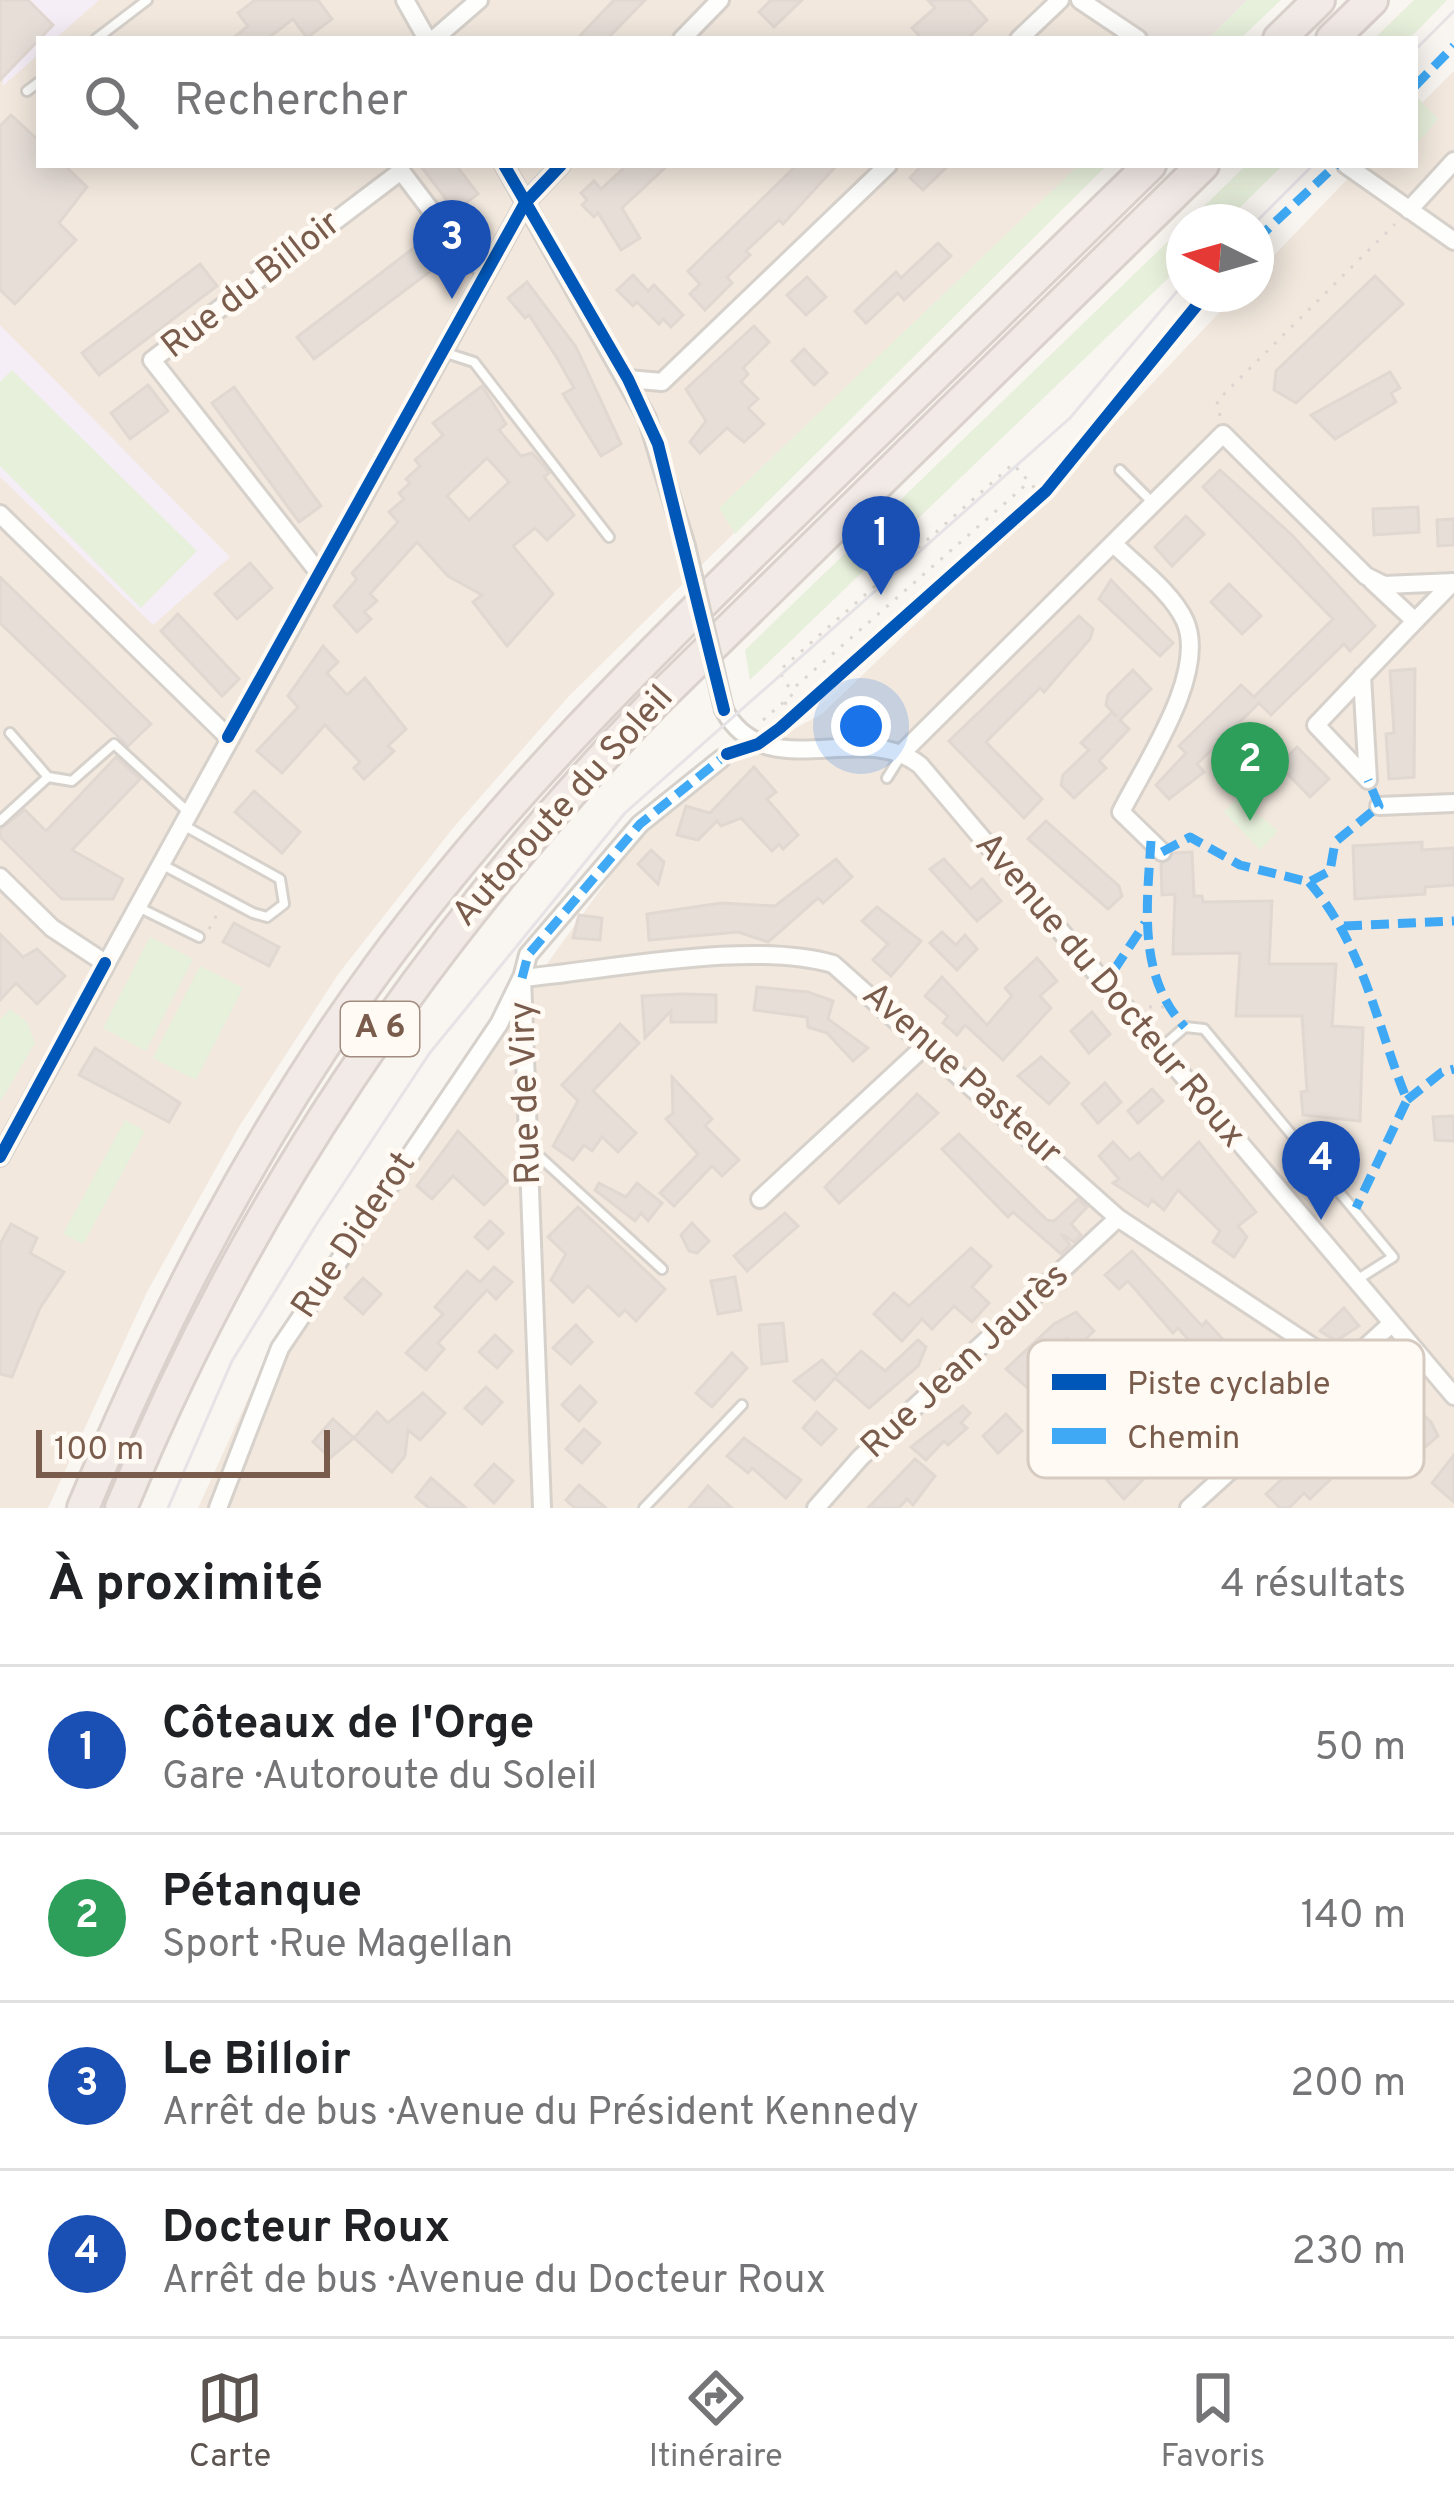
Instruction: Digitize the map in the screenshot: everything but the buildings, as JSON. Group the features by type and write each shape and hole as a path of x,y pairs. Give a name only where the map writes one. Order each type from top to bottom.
{"highway":[{"path":"1282,36 1319,0"},
{"path":"1335,36 1372,0"},
{"name":"Autoroute du Soleil","path":"82,1508 160,1332 238,1184 331,1036 431,898 491,825 636,668 1147,168"},
{"name":"Autoroute du Soleil","path":"121,1508 190,1352 272,1197 358,1060 464,916 572,788 655,702 1200,168"}],"street":[{"path":"405,0 429,36"},
{"path":"435,36 479,0"},
{"path":"685,36 720,0"},
{"path":"1022,36 1060,0"},
{"path":"1080,0 1134,36"},
{"path":"1409,210 1454,161"},
{"path":"506,168 628,379 658,443 724,710 754,734 803,750 886,746 903,752 1223,434 1414,621"},
{"path":"0,1157 525,202 558,168"},
{"path":"628,379 662,382 885,168"},
{"path":"1350,168 1451,237"},
{"name":"Rue du Billoir","path":"319,573 152,360 400,171 461,250 486,272"},
{"path":"1,517 228,737"},
{"path":"1115,544 1184,616 1190,635 1188,678 1121,812 1162,852"},
{"path":"1366,576 1384,585 1454,582"},
{"path":"1362,676 1368,780 1316,725 1362,676 1414,621 1454,582"},
{"name":"Avenue du Docteur Roux","path":"903,752 1404,1340"},
{"name":"Rue de Viry","path":"542,1508 522,978 528,955 640,824 722,759"},
{"path":"1379,806 1454,802"},
{"path":"0,877 52,928 104,963"},
{"name":"Avenue Pasteur","path":"522,978 758,956 807,957 852,976 1118,1218 1302,1340"},
{"name":"Rue Diderot","path":"218,1508 280,1348 500,1024 522,978"},
{"path":"760,1198 927,1044"},
{"name":"Rue Jean Jaurès","path":"816,1508 860,1458 1118,1218"},
{"path":"1373,1340 1390,1324"},
{"name":"Avenue du Docteur Roux","path":"1424,1362 1454,1396"},
{"path":"1189,1508 1222,1478"}],"lane":[{"path":"100,36 148,0"},
{"path":"27,91 36,84"},
{"path":"442,351 474,362 609,537"},
{"path":"1120,470 1155,504"},
{"path":"10,733 48,777 72,781 114,744 184,818 280,879 284,904 267,917 159,863"},
{"path":"887,778 903,752"},
{"path":"0,821 48,777"},
{"path":"136,906 199,937"},
{"path":"1159,1049 1185,1027 1204,1029 1393,1257 1354,1282"},
{"path":"530,1157 541,1158 662,1269"},
{"path":"644,1508 742,1406"}],"path":[{"path":"1223,434 1217,401 1409,210"},
{"path":"794,688 779,671 1013,464 1041,495"},
{"path":"754,734 794,688 1029,482"},
{"path":"782,703 804,706"},
{"path":"754,734 804,706"},
{"path":"199,937 226,898"},
{"path":"1145,1006 1166,1006"}],"shaded area":[{"path":"0,0 1078,0 1122,36 36,36 36,168 1104,168 569,696 453,828 339,973 240,1125 147,1292 48,1508 0,1508"},
{"path":"0,0 99,0 58,36 36,36 36,57 3,86"},
{"path":"1078,0 1247,0 1211,36 1122,36"},
{"path":"1454,71 1454,1508 198,1508 274,1342 637,839 739,758 822,714 1013,530 1220,312 1274,312 1274,255 1358,168 1418,168 1418,107"},
{"path":"0,325 230,557 153,625 0,477"}],"green space":[{"path":"1247,0 1281,0 1243,36 1211,36"},
{"path":"1414,0 1447,0 1412,36 1377,36"},
{"path":"1418,98 1438,119 1418,142"},
{"path":"1076,168 1104,168 735,534 719,508"},
{"path":"1243,168 1280,168 1243,204 1206,204"},
{"path":"1166,243 1166,280 750,680 745,650"},
{"path":"12,370 197,551 141,608 0,466 0,382"},
{"path":"1238,797 1278,831 1260,850 1224,812"},
{"path":"150,937 193,959 146,1051 103,1028"},
{"path":"200,966 243,988 196,1080 153,1058"},
{"path":"10,1009 27,1022 35,1043 0,1102 0,1020"},
{"path":"125,1120 145,1131 83,1244 63,1234"}],"tram line":[{"path":"1418,47 1454,11"},
{"path":"1274,204 1310,168"},
{"path":"168,1508 232,1361 316,1225 429,1054 625,813 1070,418 1166,304"}],"marked path":[{"path":"1418,83 1454,46"},
{"path":"1274,223 1333,168"},
{"path":"522,978 528,955 640,824 727,754"},
{"path":"1162,852 1190,837 1240,865 1309,882 1330,871 1335,842 1379,806 1368,780"},
{"path":"1151,841 1147,915 1152,963 1170,1007 1185,1027"},
{"path":"1309,882 1356,959 1407,1100 1356,1208"},
{"path":"1344,926 1454,921"},
{"path":"1114,970 1145,923"},
{"path":"1407,1100 1442,1072 1454,1069"}],"cycle path":[{"path":"506,168 628,379 658,444 724,710"},
{"path":"228,737 525,203 558,168"},
{"path":"727,754 758,744 780,728 1046,491 1191,312"},
{"path":"0,1157 105,963"}],"place":[{"name":"Le Billoir","path":"452,299"},
{"name":"Côteaux de l'Orge","path":"881,595"},
{"name":"Pétanque","path":"1250,821"},
{"name":"Docteur Roux","path":"1321,1220"}]}
